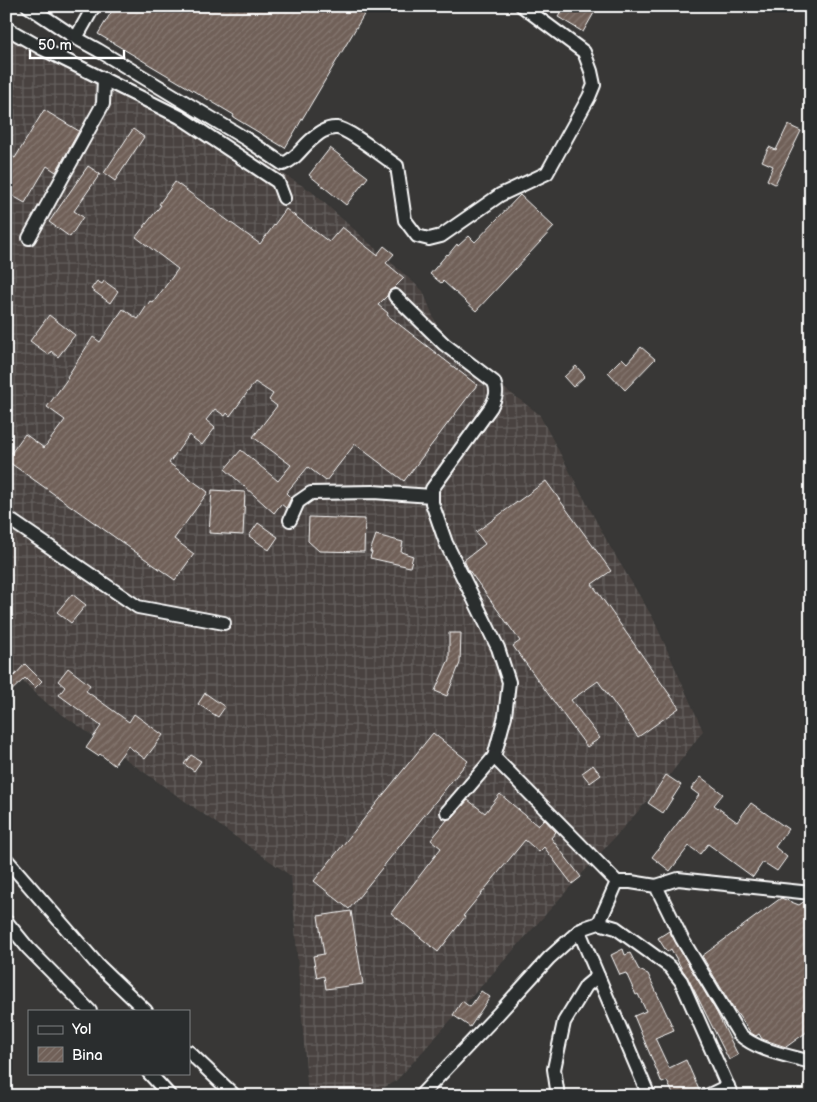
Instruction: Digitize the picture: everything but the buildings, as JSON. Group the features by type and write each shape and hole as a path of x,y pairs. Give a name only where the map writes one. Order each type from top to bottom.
{"street":[{"path":"28,6 76,38 246,139 284,164 293,161 308,143 324,130 339,128 397,166 405,220 417,236 429,238 441,236 500,195 547,173 594,85 584,52 522,6"},
{"path":"76,38 94,6"},
{"path":"6,28 188,122 278,182 284,198"},
{"path":"30,238 103,104 104,79"},
{"path":"395,296 444,344 494,382 497,389 496,397 491,407 432,489 432,503 446,543 498,648 509,682 506,716 494,757 447,812"},
{"path":"290,520 298,502 311,493 373,492 432,496"},
{"path":"6,517 138,608 224,622"},
{"path":"494,757 618,882 656,886 678,879 811,893"},
{"path":"6,859 97,964 145,1010"},
{"path":"599,923 618,882"},
{"path":"656,886 682,940 739,1034 748,1042 760,1048 811,1062"},
{"path":"6,920 28,948 89,1010"},
{"path":"420,1096 549,958 579,931 599,923 616,928 670,967 681,981 730,1091 707,1096"},
{"path":"579,931 650,1096"},
{"path":"558,1096 554,1069 564,1022 586,986 598,976"},
{"path":"190,1053 235,1096"},
{"path":"150,1074 170,1096"}],"shaded area":[{"path":"6,36 182,112 311,191 423,291 444,344 539,414 609,545 653,618 703,731 666,780 397,1080 369,1096 308,1096 291,876 49,705 6,667"}]}
